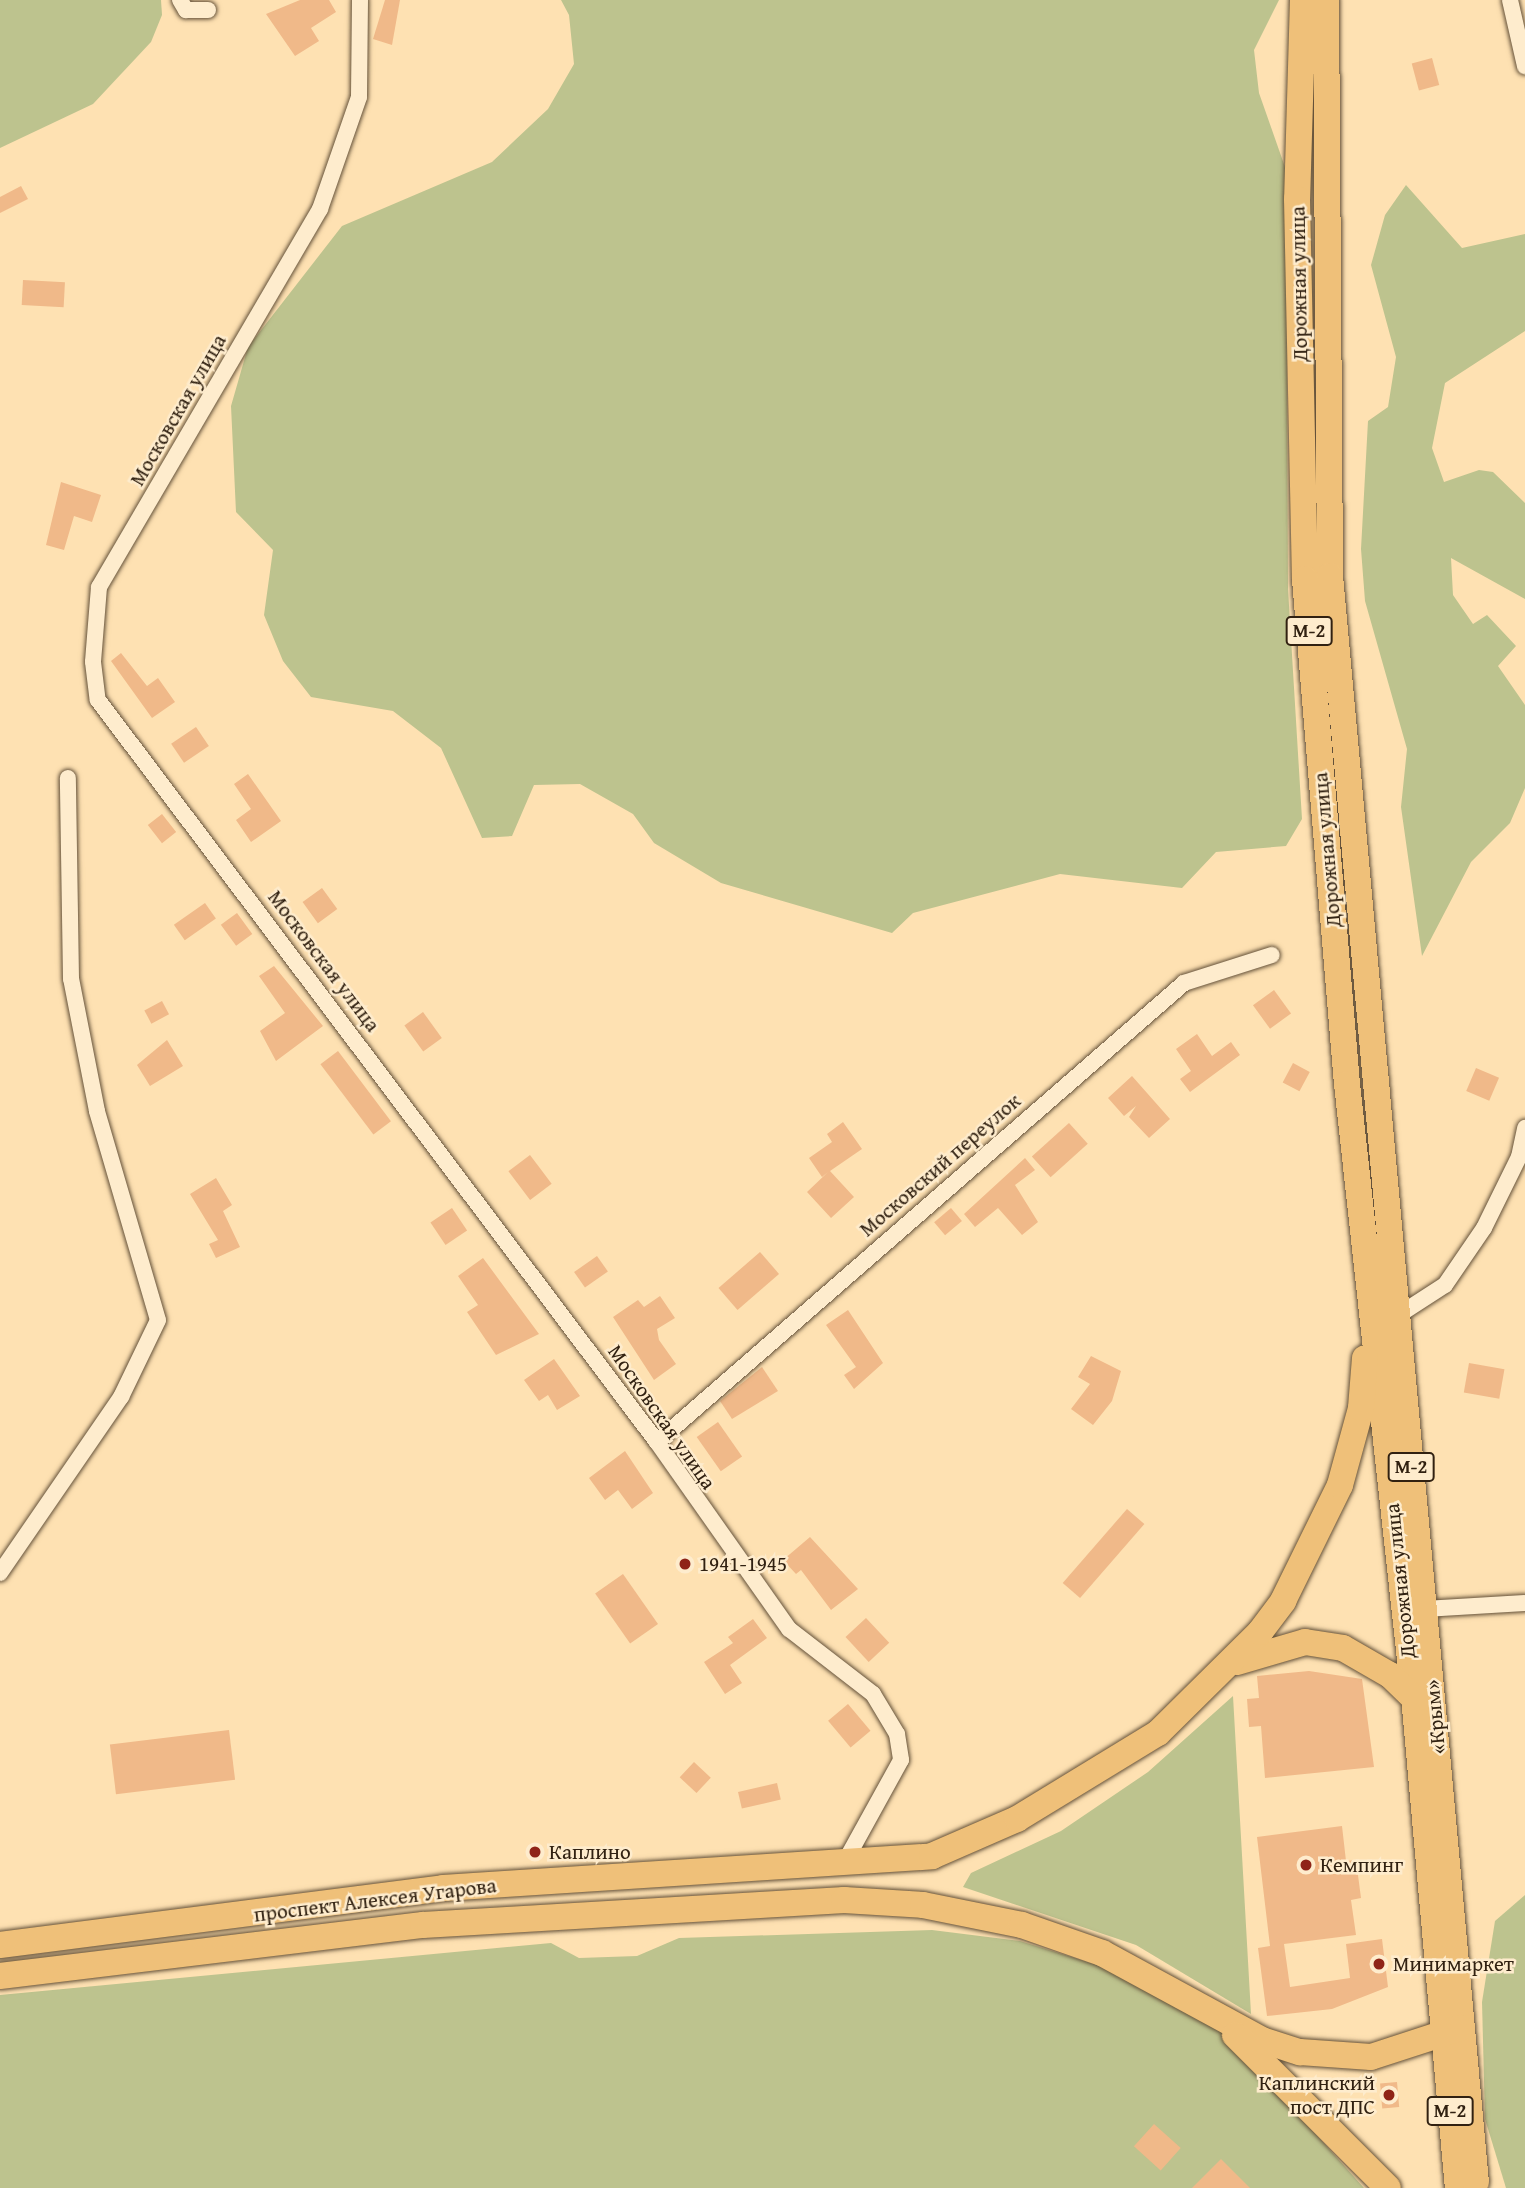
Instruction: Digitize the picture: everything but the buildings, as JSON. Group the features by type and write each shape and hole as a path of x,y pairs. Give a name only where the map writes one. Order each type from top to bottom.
{"main road":[{"name":"Дорожная улица","path":"1303,0 1297,199 1303,542 1346,1084 1414,1696"},
{"name":"Дорожная улица","path":"1326,0 1329,576 1383,1205"},
{"name":"«Крым»","path":"1383,1205 1397,1317 1437,1729 1458,2188"},
{"name":"проспект Алексея Угарова","path":"0,1945 131,1933 443,1888 843,1865 932,1856 1017,1819 1158,1733 1236,1662 1283,1601 1340,1485 1361,1408 1367,1259"},
{"path":"1236,1662 1305,1642 1343,1648 1414,1696 1437,1729"},
{"name":"«Крым»","path":"1414,1696 1452,2030 1476,2188"},
{"path":"843,1865 844,1900"},
{"name":"проспект Алексея Угарова","path":"0,1976 134,1963 423,1925 844,1900 923,1905 1022,1925 1102,1953 1211,2012 1300,2052 1371,2057 1452,2030"},
{"path":"131,1933 134,1963"},
{"path":"1211,2012 1388,2188"}],"street":[{"path":"180,0 186,10 208,10"},
{"name":"Московская улица","path":"360,0 359,97 320,209 99,587 93,662 98,700 657,1442 789,1629 873,1694 897,1734 901,1760 843,1865"},
{"path":"1510,0 1525,66"},
{"path":"0,1573 121,1397 158,1320 97,1111 71,979 68,778"},
{"name":"Московский переулок","path":"657,1442 1184,983 1272,955"},
{"path":"1397,1317 1445,1285 1468,1251 1519,1157 1525,1128"},
{"path":"1424,1609 1525,1603"}],"green space":[{"path":"0,0 161,0 162,15 151,42 93,104 0,148"},
{"path":"561,0 1279,0 1254,50 1259,93 1286,170 1288,589 1302,819 1286,846 1216,852 1182,888 1060,874 913,913 892,933 721,883 654,843 633,814 580,784 534,785 512,836 482,838 441,748 393,711 311,697 283,661 264,615 273,550 236,512 231,406 248,347 342,226 492,162 548,109 574,64 569,15"},
{"path":"1406,185 1462,248 1525,234 1525,331 1445,383 1432,448 1444,482 1479,470 1493,472 1525,503 1525,599 1451,558 1453,595 1473,624 1487,615 1516,646 1498,666 1525,705 1525,788 1510,823 1471,862 1422,956 1401,807 1407,749 1365,601 1361,549 1368,421 1388,407 1396,357 1371,265 1385,215"},
{"path":"1233,1696 1251,2014 1136,1945 963,1887 971,1873 1061,1831 1148,1772"},
{"path":"1525,1895 1525,2188 1506,2188 1485,2119 1482,2002 1495,1921"},
{"path":"932,1930 1020,1941 1123,1973 1228,2036 1364,2188 0,2188 0,1995 551,1943 579,1958 637,1956 679,1938"}],"place":[{"name":"1941-1945","path":"685,1564"},
{"name":"Каплино","path":"535,1852"},
{"name":"Кемпинг","path":"1306,1865"},
{"name":"Минимаркет","path":"1379,1964"},
{"name":"Каплинский пост ДПС","path":"1389,2095"}]}
